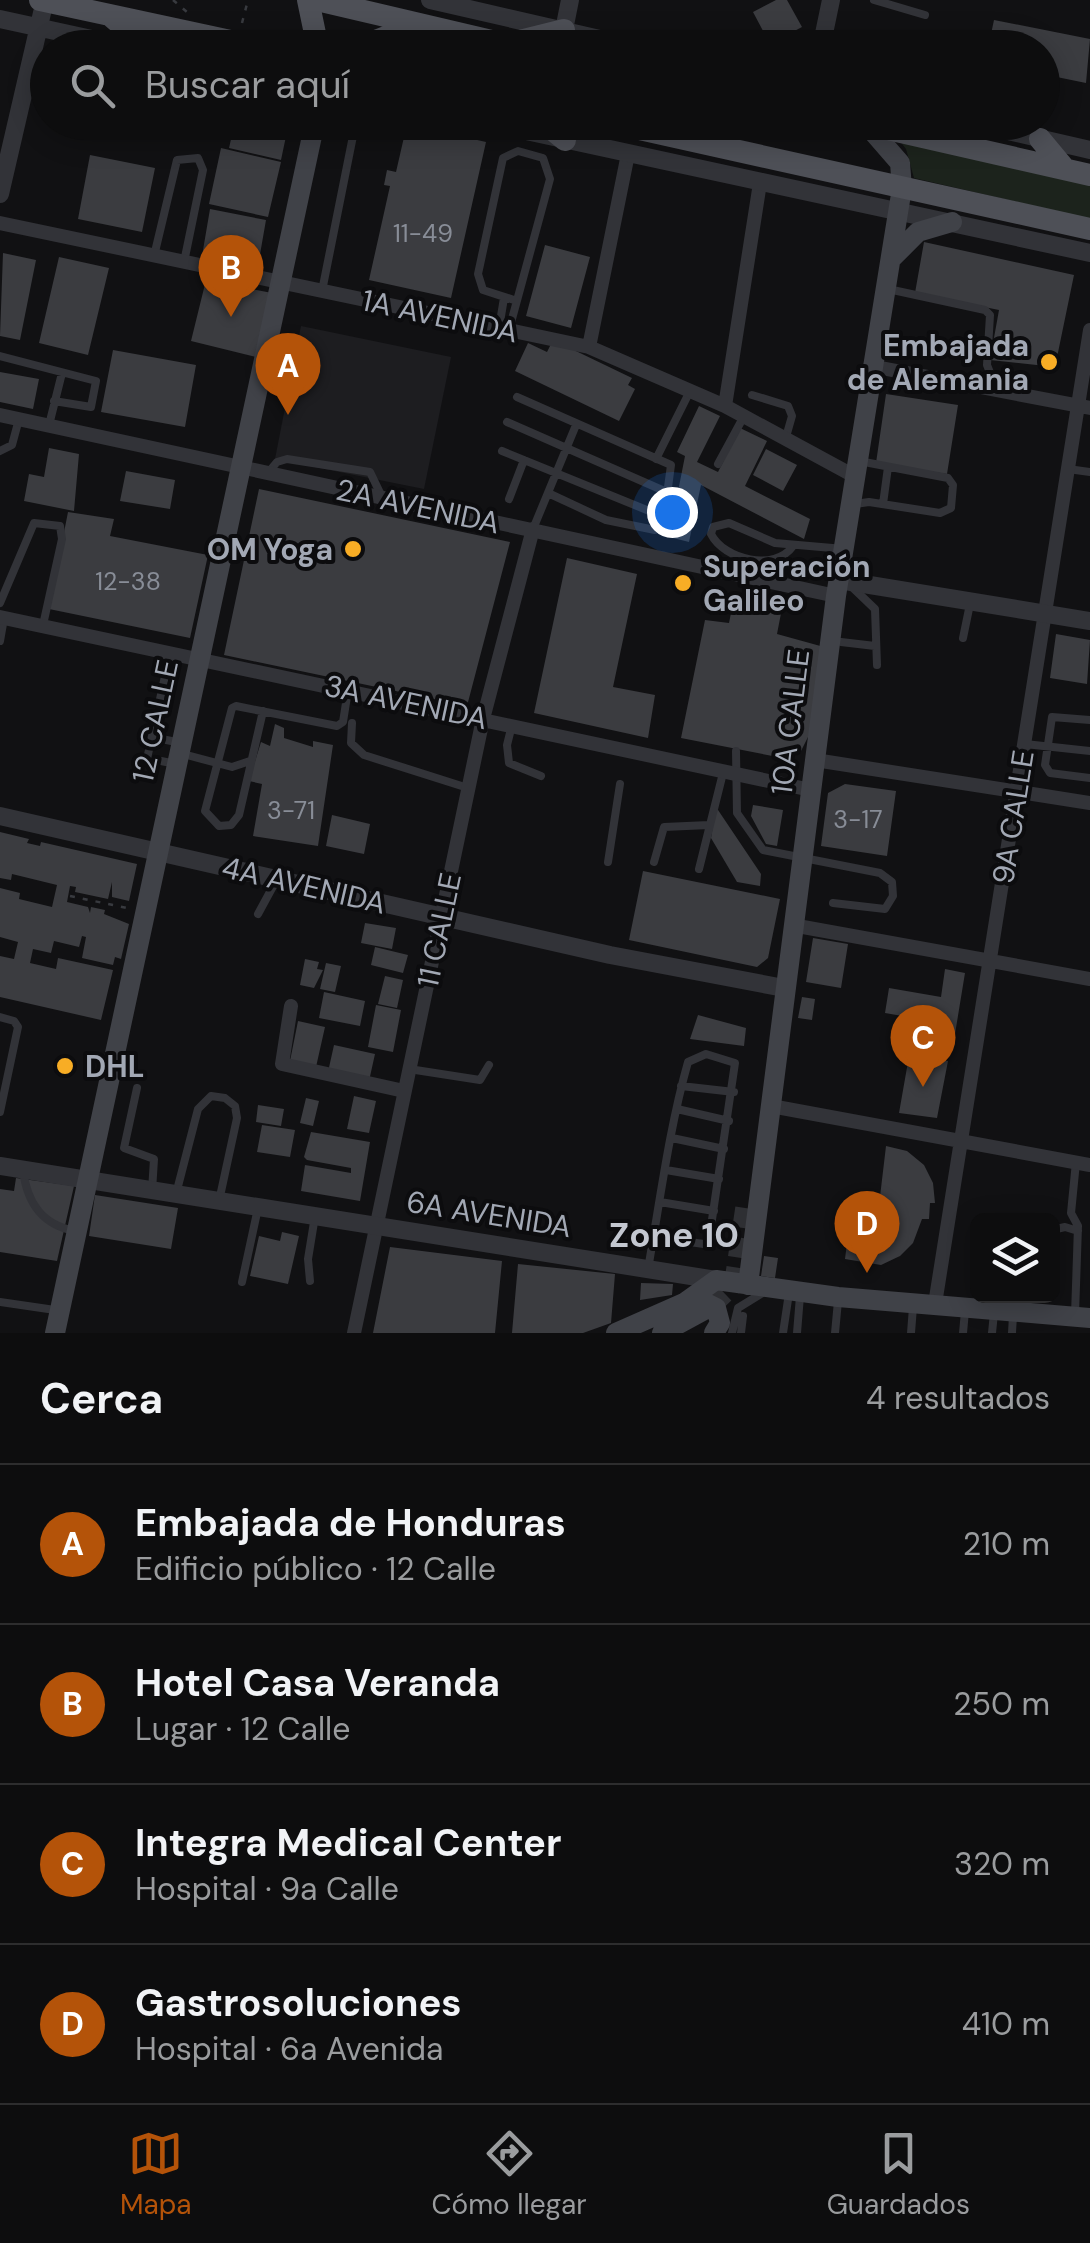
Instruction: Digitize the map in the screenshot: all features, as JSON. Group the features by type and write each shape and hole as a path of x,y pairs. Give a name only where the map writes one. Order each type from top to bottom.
{"main road":[{"path":"43,0 177,30"},
{"path":"308,0 314,30"},
{"path":"317,0 445,30"},
{"path":"110,16 127,30"},
{"path":"404,30 419,24"},
{"name":"12 CALLE","path":"55,1333 158,851 168,756 199,659 311,140"},
{"path":"675,140 900,200 1090,230"},
{"name":"10A CALLE","path":"748,1285 816,760 815,725 842,588 844,548 900,200 900,163 879,140"},
{"path":"938,140 1090,174"},
{"path":"1041,140 1065,169"},
{"path":"892,258 918,232 952,222"},
{"path":"746,1203 764,1075 777,1039"},
{"path":"616,1333 684,1303 716,1280"},
{"name":"6A AVENIDA","path":"716,1280 965,1307 1004,1310 1046,1306 1085,1321"},
{"path":"684,1303 704,1302 716,1308 720,1322 714,1333"},
{"path":"662,1333 710,1308"}],"street":[{"path":"40,28 43,0"},
{"path":"430,0 485,6 564,30 570,0"},
{"path":"824,30 831,0"},
{"path":"0,19 49,30"},
{"path":"0,194 30,70"},
{"path":"565,140 760,183 900,200 952,222 1090,253"},
{"path":"1045,140 1090,150"},
{"path":"589,347 628,154"},
{"path":"725,406 760,183"},
{"name":"1A AVENIDA","path":"0,223 589,347 858,469"},
{"name":"9A CALLE","path":"935,1304 1068,469 1084,406 1090,333"},
{"path":"876,366 1084,406"},
{"name":"2A AVENIDA","path":"0,415 533,529 842,588 971,600 1090,621"},
{"name":"11 CALLE","path":"354,1333 483,718 533,529"},
{"name":"3A AVENIDA","path":"1,612 43,625 811,790"},
{"path":"816,760 1090,803"},
{"name":"4A AVENIDA","path":"0,816 441,918 784,988"},
{"path":"792,925 1090,979"},
{"path":"291,1006 282,1064 404,1091"},
{"path":"771,1106 1083,1163"},
{"name":"6A AVENIDA","path":"0,1166 716,1280"}],"lane":[{"path":"874,0 925,15"},
{"path":"322,291 352,140"},
{"path":"504,329 509,299 550,179 543,158 518,151 503,158 478,274 483,290 509,299"},
{"path":"154,256 176,160 198,158 203,170 184,262"},
{"path":"888,289 985,310 990,315 987,365 997,390"},
{"path":"0,356 96,380 94,402 87,408 54,400"},
{"path":"49,425 62,373"},
{"path":"656,459 690,391"},
{"path":"517,396 671,465 664,518 661,527 654,530 606,520 548,493"},
{"path":"752,396 788,406 792,416 786,437"},
{"path":"718,464 744,416"},
{"path":"0,451 12,445 19,419"},
{"path":"508,422 669,494"},
{"path":"533,529 576,425"},
{"path":"502,451 664,518"},
{"path":"266,474 287,459 370,472 384,498"},
{"path":"508,498 524,460"},
{"path":"852,504 884,504 940,514 951,508 952,485 948,478 888,466 858,469"},
{"path":"884,504 888,466"},
{"path":"1068,469 1090,472"},
{"path":"794,546 779,558 742,558 725,551 711,534 713,527 729,523 794,546 844,548"},
{"path":"0,641 1,612 34,524 60,526 43,625"},
{"path":"842,588 875,609 877,665"},
{"path":"962,638 971,600"},
{"path":"841,642 875,646"},
{"path":"152,737 165,676"},
{"path":"263,711 236,822 224,826 211,821 205,811 232,708 263,711 337,726 342,722 348,690"},
{"path":"1090,720 1054,716 1046,770 1090,778"},
{"path":"352,723 352,743 364,756 468,788"},
{"path":"512,725 507,745 510,762 541,776"},
{"path":"152,737 168,756"},
{"path":"152,737 168,756 236,767 250,761"},
{"path":"1026,744 1090,752"},
{"path":"699,869 709,825 736,751"},
{"path":"729,770 737,814 763,850 880,873 892,882 894,896 885,909 833,903"},
{"path":"608,862 620,784"},
{"path":"654,862 664,827 709,825"},
{"path":"258,914 276,879"},
{"path":"0,1017 14,1021 18,1027 0,1112"},
{"path":"648,1270 681,1086 688,1062 706,1054 736,1063 709,1240 704,1244 654,1238"},
{"path":"409,1068 480,1080 489,1065"},
{"path":"681,1086 734,1092"},
{"path":"137,1088 125,1138 126,1153 157,1163 152,1190"},
{"path":"176,1194 198,1110 211,1096 225,1098 235,1106 236,1118 219,1201"},
{"path":"677,1109 729,1121"},
{"path":"97,1132 125,1138"},
{"path":"672,1138 724,1149"},
{"path":"1083,1163 1070,1212 1078,1231 1085,1321"},
{"path":"22,1170 29,1200 47,1223 76,1232"},
{"path":"666,1170 719,1179"},
{"path":"660,1202 714,1211"},
{"path":"242,1282 258,1207"},
{"path":"310,1280 308,1259 316,1216"},
{"path":"1060,1228 1078,1231"},
{"path":"732,1333 734,1314 744,1302 788,1290"},
{"path":"782,1333 788,1290"},
{"path":"788,1290 798,1333"},
{"path":"835,1333 838,1296"},
{"path":"0,1302 60,1310"},
{"path":"911,1333 913,1302"},
{"path":"964,1333 965,1307"},
{"path":"992,1333 1004,1310"},
{"path":"1004,1310 1012,1333"},
{"path":"741,1333 743,1316"}],"path":[{"path":"241,28 248,0"},
{"path":"70,896 127,908"}],"shaded area":[{"path":"899,140 943,140 1090,166 1090,219 914,178 906,149"},
{"path":"301,326 451,357 424,489 275,459"}],"building":[{"path":"776,0 787,0 802,27 763,30 753,12"},
{"path":"994,20 1045,30 992,30"},
{"path":"1060,33 1090,39 1086,83 1060,78"},
{"path":"231,140 285,140 281,160 229,148"},
{"path":"403,140 486,142 451,298 369,280 390,186 384,185 387,170 396,172"},
{"path":"221,148 281,162 268,217 209,204"},
{"path":"90,155 155,168 142,232 78,219"},
{"path":"210,209 266,220 258,266 202,256"},
{"path":"924,242 1074,275 1055,367 990,360 999,310 915,293"},
{"path":"545,245 590,257 571,328 526,316"},
{"path":"3,253 36,260 20,340 0,336"},
{"path":"59,257 109,268 88,355 39,343"},
{"path":"206,280 272,293 256,357 191,341"},
{"path":"553,340 632,378 628,385 635,389 619,421 515,371 528,343 547,352"},
{"path":"113,350 196,365 185,427 101,412"},
{"path":"0,372 39,379 33,409 0,402"},
{"path":"886,394 958,405 947,474 876,463"},
{"path":"699,406 720,416 697,462 718,472 740,428 767,441 745,486 810,519 804,539 701,485 689,542 669,537 685,456 677,452"},
{"path":"49,448 79,454 74,511 24,501 29,474 44,477"},
{"path":"766,449 797,465 783,491 753,475"},
{"path":"126,471 175,480 170,509 120,501"},
{"path":"259,489 510,542 467,706 224,655"},
{"path":"68,512 114,519 110,536 208,555 190,638 49,609"},
{"path":"567,558 637,574 613,687 655,695 648,738 534,713"},
{"path":"735,593 783,603 777,634 824,647 811,731 801,751 788,759 681,738 705,620 729,623"},
{"path":"1056,634 1090,640 1087,684 1050,678"},
{"path":"275,724 284,728 284,738 313,747 313,741 333,745 318,846 253,836 262,784 249,781 261,742 270,746"},
{"path":"845,784 896,791 887,856 821,846 828,793"},
{"path":"753,805 783,810 777,846 766,844 751,816"},
{"path":"716,807 761,874 760,886 737,882 711,838"},
{"path":"332,815 370,824 364,854 326,846"},
{"path":"0,832 29,839 27,843 40,846 41,842 137,864 129,901 112,897 112,882 108,899 75,892 76,887 70,886 67,902 88,907 90,913 91,907 105,910 104,914 129,924 121,959 115,957 113,965 82,958 86,937 82,936 79,947 54,941 51,953 33,949 30,963 56,969 58,958 113,970 101,1020 0,997 0,956 14,959 18,942 0,937 0,888 20,893 19,899 52,907 57,885 12,874 11,880 0,878"},
{"path":"643,871 780,899 768,958 757,967 629,940"},
{"path":"365,923 396,928 392,949 361,943"},
{"path":"813,938 848,944 841,988 806,982"},
{"path":"375,947 408,955 403,973 371,965"},
{"path":"305,959 319,962 317,969 323,970 314,988 300,985"},
{"path":"326,963 341,966 335,992 320,989"},
{"path":"945,969 965,973 955,1034 935,1030 937,1022 885,1013 889,988 941,997"},
{"path":"385,976 403,980 397,1008 378,1004"},
{"path":"324,992 365,1001 360,1026 319,1018"},
{"path":"802,997 815,999 812,1020 798,1018"},
{"path":"376,1005 401,1010 393,1052 368,1047"},
{"path":"698,1015 746,1028 744,1046 690,1039"},
{"path":"298,1021 325,1027 316,1067 290,1061"},
{"path":"334,1045 375,1054 369,1081 328,1072"},
{"path":"909,1056 948,1061 937,1118 899,1113"},
{"path":"354,1096 376,1101 369,1133 347,1129"},
{"path":"306,1098 319,1101 313,1126 300,1123"},
{"path":"258,1105 284,1109 281,1126 256,1122"},
{"path":"262,1125 295,1130 290,1157 257,1152"},
{"path":"311,1132 370,1142 360,1201 301,1191 305,1165 351,1173 351,1168 304,1157"},
{"path":"886,1146 907,1151 924,1165 933,1183 935,1203 930,1203 929,1219 922,1219 913,1243 900,1256 881,1265 845,1259 850,1219 877,1222"},
{"path":"16,1178 74,1186 57,1261 0,1252 0,1189 14,1191"},
{"path":"95,1195 178,1208 171,1249 89,1236"},
{"path":"282,1232 299,1236 288,1284 250,1276 259,1236 280,1241"},
{"path":"390,1247 502,1261 495,1333 373,1333"},
{"path":"764,1256 778,1258 775,1278 761,1276"},
{"path":"518,1264 615,1274 611,1323 583,1333 512,1333"},
{"path":"641,1283 673,1284 672,1295 640,1300"}],"tunnel":[{"path":"710,1307 734,1284 746,1203"}],"place":[{"name":"Hotel Casa Veranda","path":"231,317"},
{"name":"Embajada de Alemania","path":"1049,362"},
{"name":"Embajada de Honduras","path":"288,415"},
{"name":"OM Yoga","path":"353,549"},
{"name":"Superación Galileo","path":"683,583"},
{"name":"DHL","path":"65,1066"},
{"name":"Integra Medical Center","path":"923,1087"},
{"name":"Gastrosoluciones","path":"867,1273"}],"district":[{"name":"Zone 10","path":"674,1235"}]}
